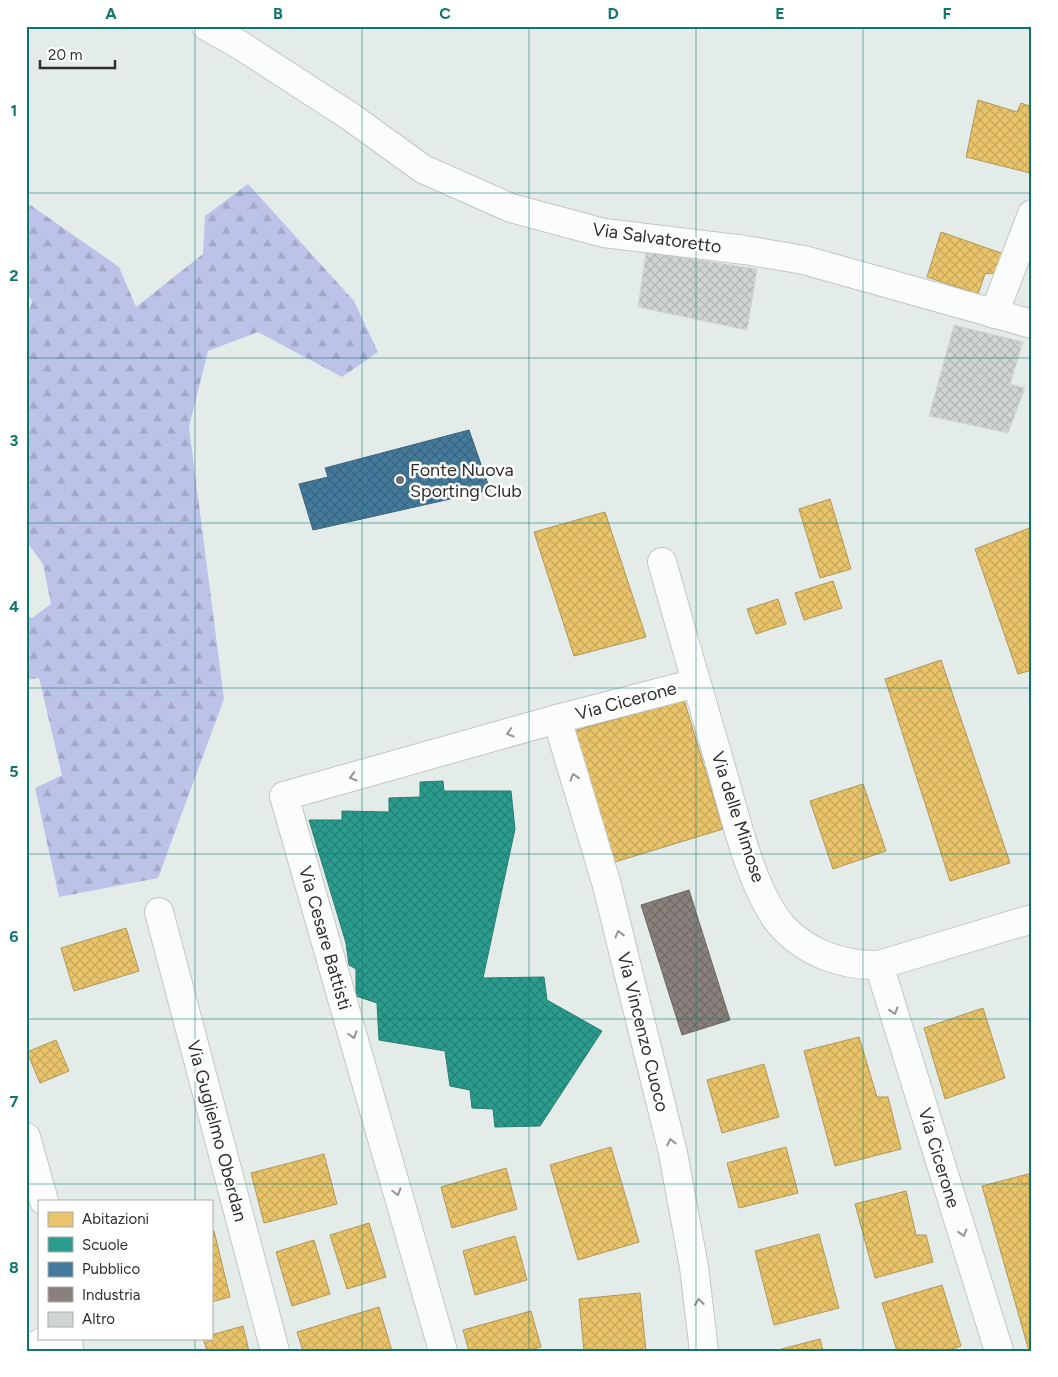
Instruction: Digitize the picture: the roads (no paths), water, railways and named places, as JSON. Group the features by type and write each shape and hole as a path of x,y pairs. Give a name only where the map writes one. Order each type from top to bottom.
{"street":[{"name":"Via Salvatoretto","path":"206,26 240,45 352,117 423,170 511,208 604,233 745,250 804,260 1032,324"},
{"path":"994,314 1032,214"},
{"name":"Via delle Mimose","path":"662,562 744,849 773,915 797,940 823,956 855,965 879,965 1032,919"},
{"name":"Via Cicerone","path":"556,719 696,683"},
{"name":"Via Cesare Battisti","path":"443,1351 284,796 556,719"},
{"name":"Via Vincenzo Cuoco","path":"556,719 606,882 669,1135 694,1267 704,1351"},
{"name":"Via Guglielmo Oberdan","path":"158,912 275,1351"},
{"name":"Via Cicerone","path":"879,965 999,1351"},
{"path":"26,1137 44,1200"},
{"path":"26,1351 45,1340"}],"place":[{"name":"Fonte Nuova Sporting Club","path":"400,480"}]}
